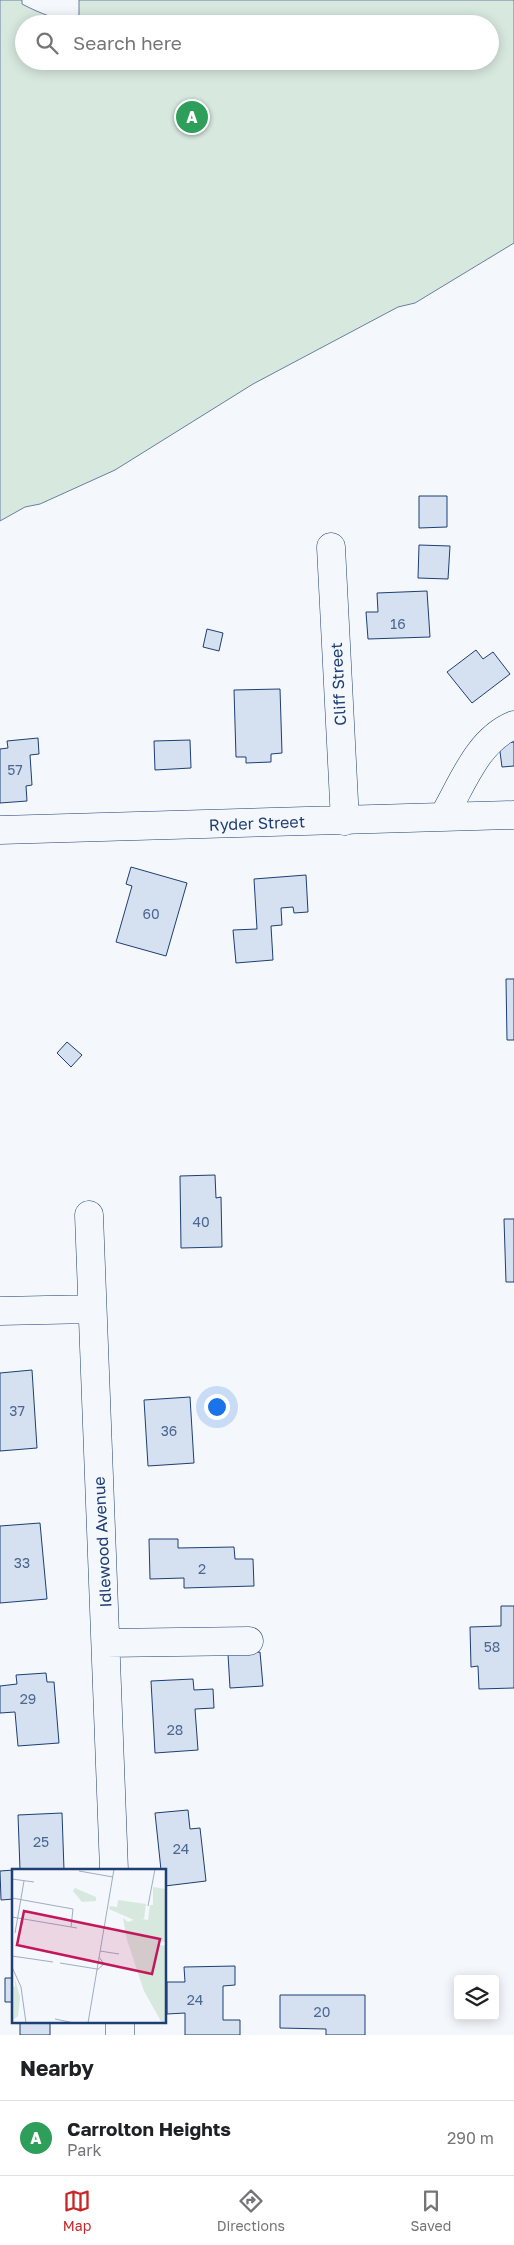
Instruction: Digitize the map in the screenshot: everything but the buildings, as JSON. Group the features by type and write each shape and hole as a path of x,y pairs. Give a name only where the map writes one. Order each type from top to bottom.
{"street":[{"name":"Cliff Street","path":"331,547 345,821"},
{"path":"443,817 481,750 503,730 514,726"},
{"name":"Ryder Street","path":"0,830 514,815"},
{"name":"Idlewood Avenue","path":"89,1215 114,1869"},
{"path":"0,1311 92,1309"},
{"path":"106,1643 249,1641"},
{"path":"120,2022 120,2035"}],"shaded area":[{"path":"0,0 22,0 22,4 46,15 15,15 15,70 499,70 499,15 79,15 79,0 514,0 514,243 415,303 398,307 253,384 115,470 40,504 25,507 0,521"}],"place":[{"name":"Carrolton Heights","path":"192,117"}]}
